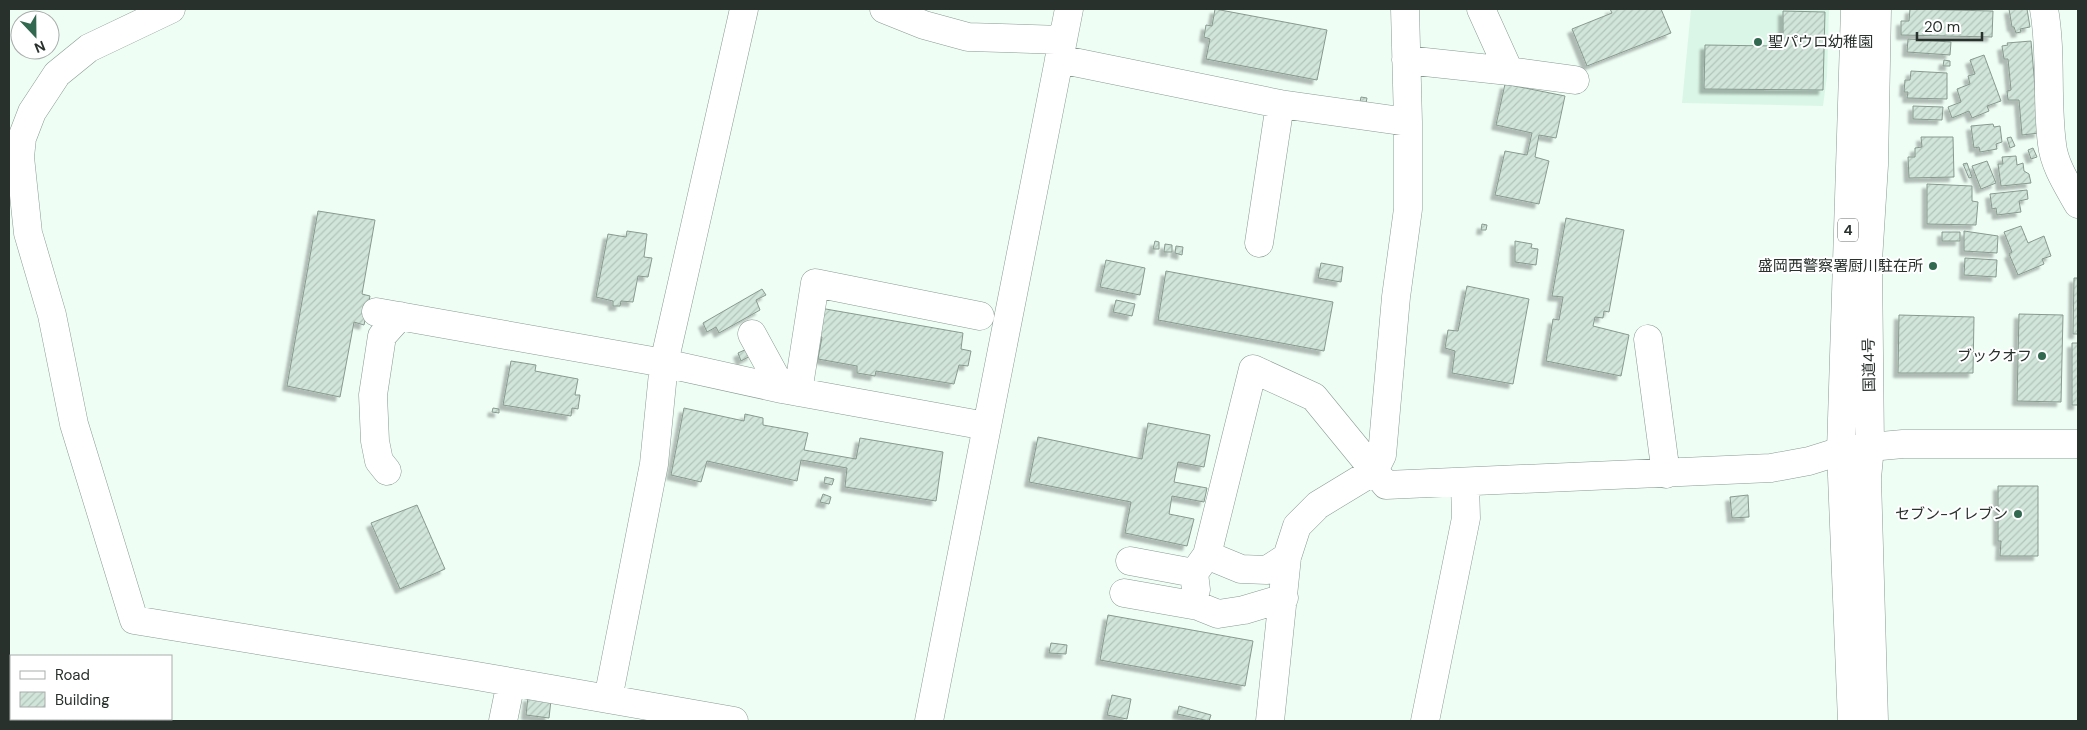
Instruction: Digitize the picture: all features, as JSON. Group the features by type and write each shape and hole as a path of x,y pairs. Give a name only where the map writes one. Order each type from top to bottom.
{"main road":[{"path":"171,9 89,48 57,74 32,112 22,138 20,157 28,233 52,315 74,424 134,620 734,721"},
{"path":"608,699 654,464 664,363 744,9"},
{"path":"887,9 924,26 968,37 1061,50 1280,104 1408,122"},
{"path":"929,721 1069,9"},
{"path":"1270,721 1287,556 1297,526 1318,505 1374,471 1382,455 1396,297 1408,209 1405,9"},
{"path":"1481,9 1510,71"},
{"name":"国道4号","path":"1852,721 1841,451 1855,9"},
{"name":"国道4号","path":"1874,721 1868,491 1870,447 1868,261 1874,165 1877,9"},
{"path":"2044,9 2049,38 2052,146 2064,178 2078,204"},
{"path":"1406,60 1575,80"},
{"path":"1259,243 1280,104"},
{"path":"790,390 815,283 980,316"},
{"path":"387,471 379,461 375,441 373,395 382,336 388,314 664,363 790,390 986,426"},
{"path":"752,334 790,390"},
{"path":"1648,338 1666,474"},
{"path":"1198,606 1200,564 1253,369 1314,397 1352,441 1386,485 1771,468 1809,461 1841,451 1903,444 2078,444"},
{"path":"1425,721 1466,518 1465,483"},
{"path":"1130,561 1200,564 1267,570 1287,556"},
{"path":"1124,593 1198,606 1218,614 1244,610 1284,598"},
{"path":"503,721 511,682"}],"shaded area":[{"name":"聖パウロ幼稚園","path":"1691,9 1829,9 1827,76 1823,106 1682,103"}],"building":[{"path":"1215,9 1327,30 1317,80 1206,59 1210,39 1204,37 1206,25 1212,26"},
{"path":"1610,9 1661,9 1671,33 1587,66 1572,29 1612,13"},
{"path":"1910,9 1993,11 1992,37 1901,35 1901,21 1909,21"},
{"path":"2009,9 2027,9 2030,27 2020,29 2021,32 2016,33 2014,27 2012,27"},
{"path":"1783,11 1825,12 1823,90 1704,89 1705,45 1773,46 1783,38"},
{"path":"1908,39 1951,42 1950,55 1907,52"},
{"path":"2031,41 2039,133 2022,135 2019,100 2008,100 2007,91 2011,90 2008,59 2004,59 2002,46 2008,45 2007,43"},
{"path":"1984,55 2001,101 1987,106 1989,111 1972,118 1969,111 1952,118 1948,107 1961,102 1957,89 1970,84 1968,76 1975,74 1970,60"},
{"path":"1944,60 1950,61 1950,66 1943,66"},
{"path":"1911,71 1947,73 1947,99 1907,98 1908,92 1904,92 1905,80 1910,80"},
{"path":"1505,84 1565,96 1556,138 1539,135 1535,157 1549,161 1539,204 1495,195 1505,151 1527,155 1532,133 1496,125"},
{"path":"1361,97 1367,98 1366,103 1360,102"},
{"path":"1913,106 1943,107 1942,120 1913,119"},
{"path":"1993,124 1994,127 2000,126 2002,142 1996,144 1997,149 1980,152 1979,147 1974,148 1971,126"},
{"path":"1921,137 1953,137 1954,177 1909,178 1908,157 1915,157 1915,148 1922,147"},
{"path":"2011,137 2015,146 2010,148 2007,138"},
{"path":"2033,148 2037,157 2031,159 2028,150"},
{"path":"2016,156 2017,165 2023,163 2024,171 2029,174 2031,183 2001,186 1998,164 2003,164 2002,157"},
{"path":"1987,161 1996,183 1981,189 1972,166"},
{"path":"1967,163 1972,177 1969,178 1963,164"},
{"path":"1927,184 1972,186 1972,201 1978,202 1976,225 1927,224"},
{"path":"2027,190 2028,199 2019,201 2021,212 1997,215 1996,208 1992,209 1990,194"},
{"path":"318,211 375,220 362,294 370,296 364,325 354,322 340,397 287,386"},
{"path":"1566,218 1624,230 1609,312 1604,311 1603,318 1595,317 1593,326 1629,335 1621,376 1546,361 1553,319 1559,320 1563,297 1552,296"},
{"path":"1482,224 1487,225 1486,230 1481,230"},
{"path":"2021,226 2028,243 2044,236 2051,256 2042,259 2044,264 2018,275 2009,254 2012,252 2004,232"},
{"path":"627,231 647,234 644,257 652,258 648,277 638,276 633,302 621,301 620,306 613,306 613,301 596,297 608,234 626,237"},
{"path":"1964,231 1998,236 1997,253 1964,251"},
{"path":"1942,232 1960,232 1960,241 1942,241"},
{"path":"1155,241 1159,242 1159,249 1153,249"},
{"path":"1515,241 1532,244 1531,248 1538,249 1536,265 1515,262"},
{"path":"1165,244 1172,245 1172,252 1164,252"},
{"path":"1176,246 1183,247 1182,255 1175,253"},
{"path":"1965,258 1997,260 1996,277 1964,275"},
{"path":"1106,260 1145,268 1140,295 1100,287"},
{"path":"1321,263 1343,267 1341,282 1318,278"},
{"path":"1166,271 1333,302 1324,351 1158,320"},
{"path":"2074,278 2078,278 2078,334 2073,334"},
{"path":"1467,286 1529,299 1513,384 1452,373 1455,351 1445,348 1448,330 1458,331"},
{"path":"762,289 766,295 756,300 760,310 719,333 716,327 707,332 703,323"},
{"path":"1116,300 1135,304 1132,316 1113,312"},
{"path":"820,308 963,333 961,349 971,351 968,366 959,365 954,384 876,371 875,376 857,373 857,366 818,359 822,337 816,336"},
{"path":"2019,314 2063,315 2061,402 2017,401"},
{"path":"1899,315 1974,317 1973,373 1898,373"},
{"path":"2072,343 2078,343 2078,405 2072,405"},
{"path":"749,348 752,355 741,361 738,353"},
{"path":"511,361 536,365 535,371 578,379 575,395 580,395 578,409 572,408 571,416 503,405"},
{"path":"493,408 499,409 499,413 492,412"},
{"path":"684,408 744,421 745,414 763,418 763,425 808,433 804,450 856,459 860,438 943,452 936,501 845,487 847,468 801,460 797,481 707,461 701,482 671,475"},
{"path":"1148,423 1210,435 1204,467 1178,462 1174,482 1207,488 1204,502 1172,496 1169,514 1194,519 1187,546 1125,533 1131,502 1029,482 1038,437 1142,459"},
{"path":"825,477 834,479 832,485 824,483"},
{"name":"セブン-イレブン","path":"1998,486 2038,486 2038,556 2000,556 2001,541 1998,541"},
{"path":"823,494 831,497 829,504 820,502"},
{"path":"1748,495 1749,517 1732,518 1730,497"},
{"path":"417,505 445,569 400,589 371,523"},
{"path":"1108,615 1253,641 1245,686 1100,660"},
{"path":"1051,643 1067,645 1066,654 1049,653"},
{"path":"1112,695 1131,699 1127,719 1107,715"},
{"path":"528,697 551,700 549,718 526,715"},
{"path":"1179,706 1211,715 1209,721 1177,714"}],"place":[{"name":"聖パウロ幼稚園","path":"1758,42"},
{"name":"盛岡西警察署厨川駐在所","path":"1933,266"},
{"name":"ブックオフ","path":"2042,356"},
{"name":"セブン-イレブン","path":"2018,514"}]}
